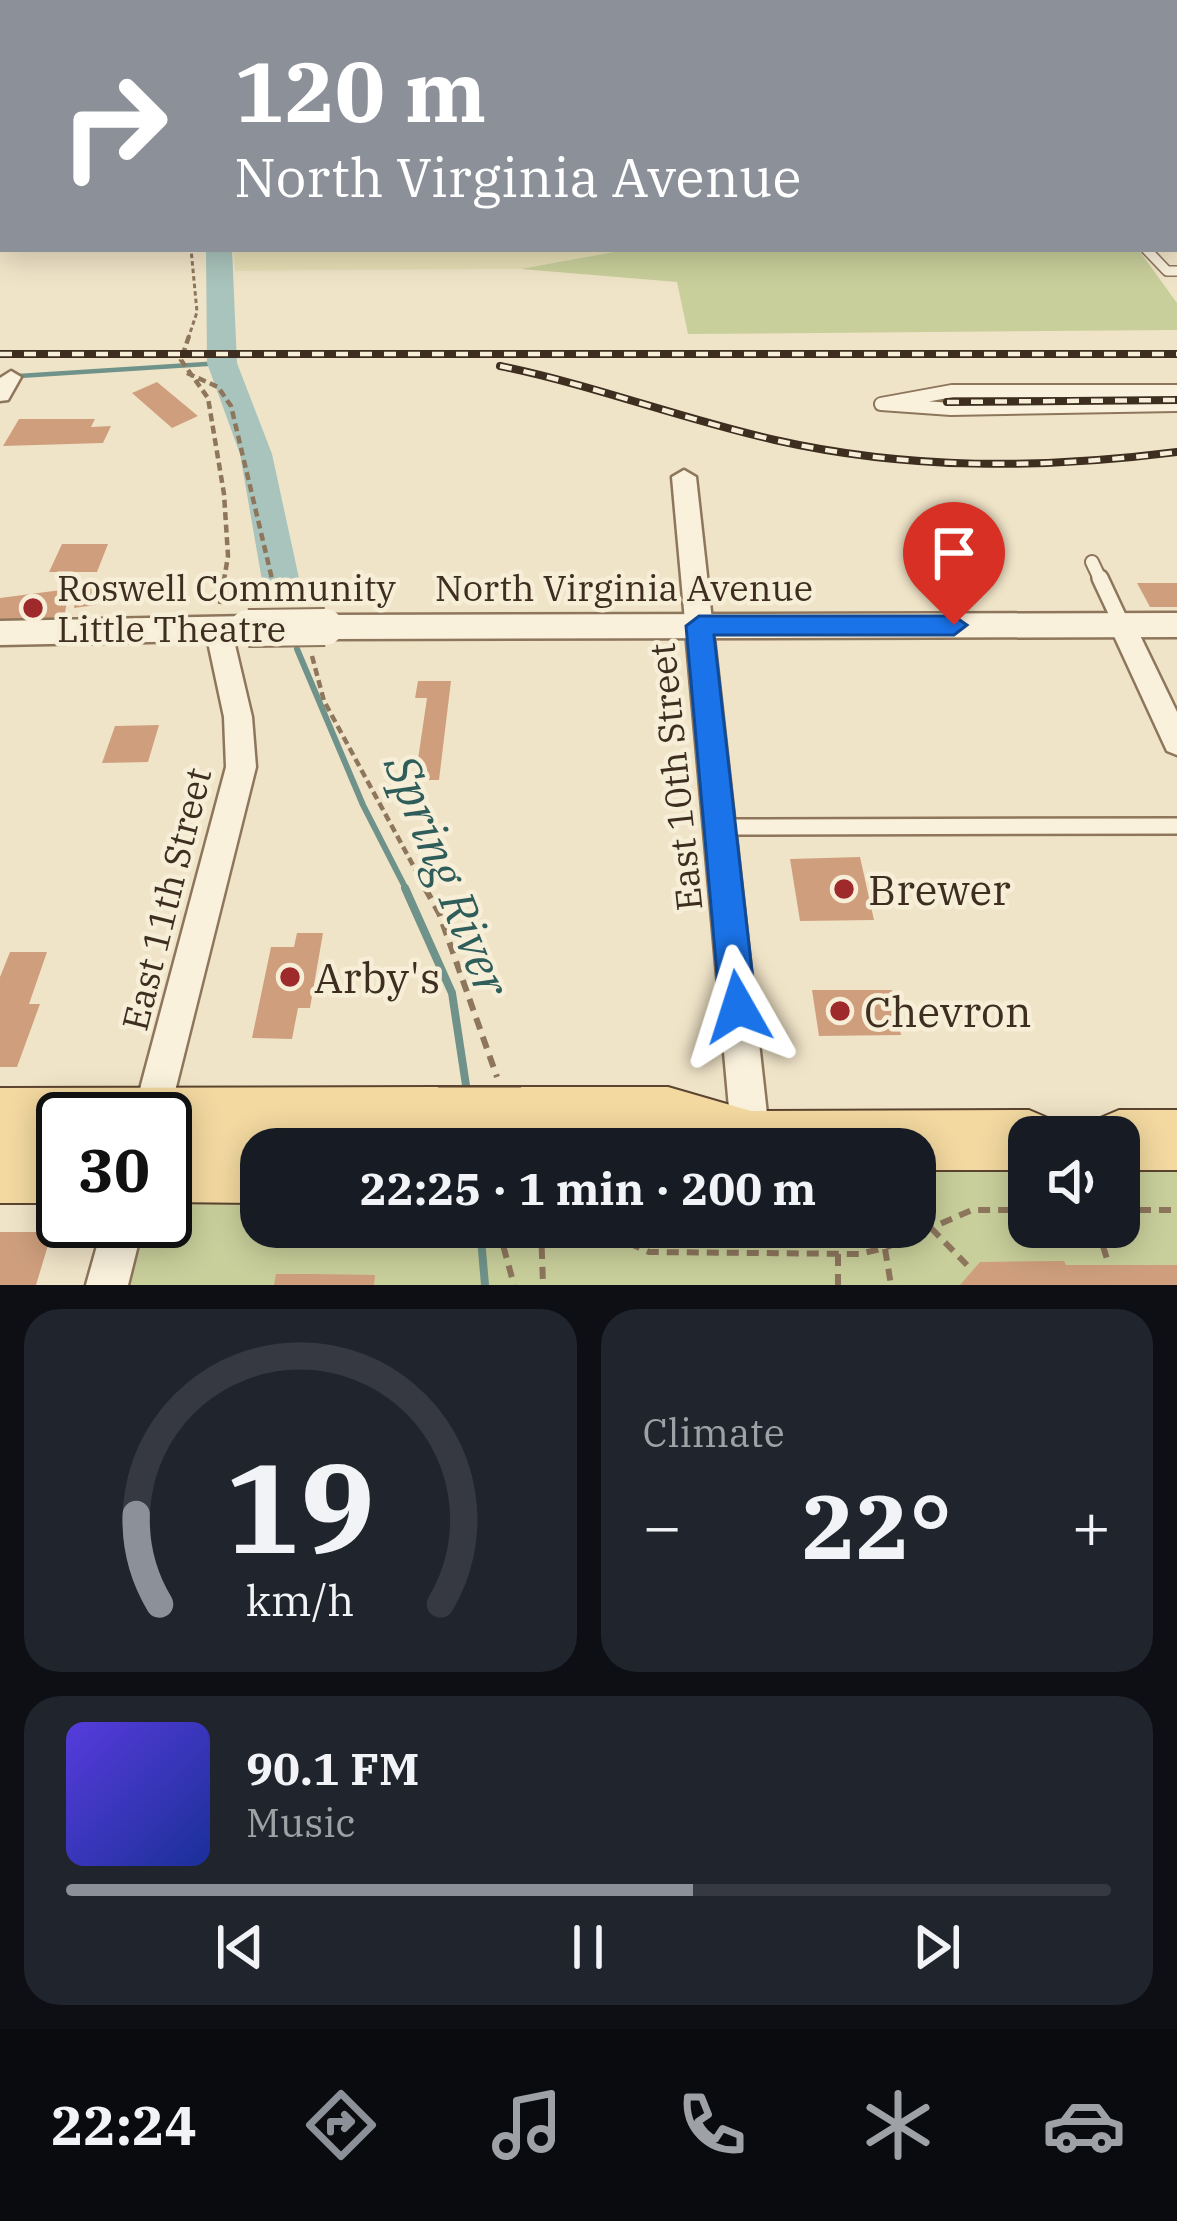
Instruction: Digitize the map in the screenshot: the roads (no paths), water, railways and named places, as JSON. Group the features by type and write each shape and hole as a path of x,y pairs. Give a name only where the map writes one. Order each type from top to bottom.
{"main road":[{"path":"192,1118 438,1116 509,1099 668,1116 699,1128"},
{"path":"0,1118 36,1118"},
{"path":"936,1142 1008,1140"},
{"path":"1140,1140 1177,1140"},
{"path":"0,1173 36,1172"},
{"path":"192,1172 240,1173"}],"street":[{"name":"East 10th Street","path":"684,477 743,1128"},
{"path":"1122,625 1177,742"},
{"name":"North Virginia Avenue","path":"0,633 233,628 317,637 699,626 1177,625"},
{"name":"East 11th Street","path":"158,1092 241,767 233,628"},
{"path":"107,1285 117,1248"}],"lane":[{"path":"1149,252 1167,271 1177,271"},
{"path":"1177,391 952,391 881,404 951,409 1177,405"},
{"path":"1092,562 1122,625"},
{"path":"719,827 1177,826"}],"waterway":[{"name":"Spring River","path":"219,252 222,363 256,454 283,592"},
{"path":"19,376 222,363"},
{"name":"Spring River","path":"297,649 363,805 407,891"},
{"name":"Spring River","path":"405,888 452,993 467,1092"},
{"name":"Spring River","path":"482,1248 485,1285"}],"railway":[{"path":"0,354 1177,354"},
{"path":"500,366 775,440 875,457 1026,464 1177,452"},
{"path":"947,402 1177,400"}],"place":[{"name":"Roswell Community Little Theatre","path":"33,608"},
{"name":"Brewer","path":"844,889"},
{"name":"Arby's","path":"290,977"},
{"name":"Chevron","path":"840,1011"}]}
